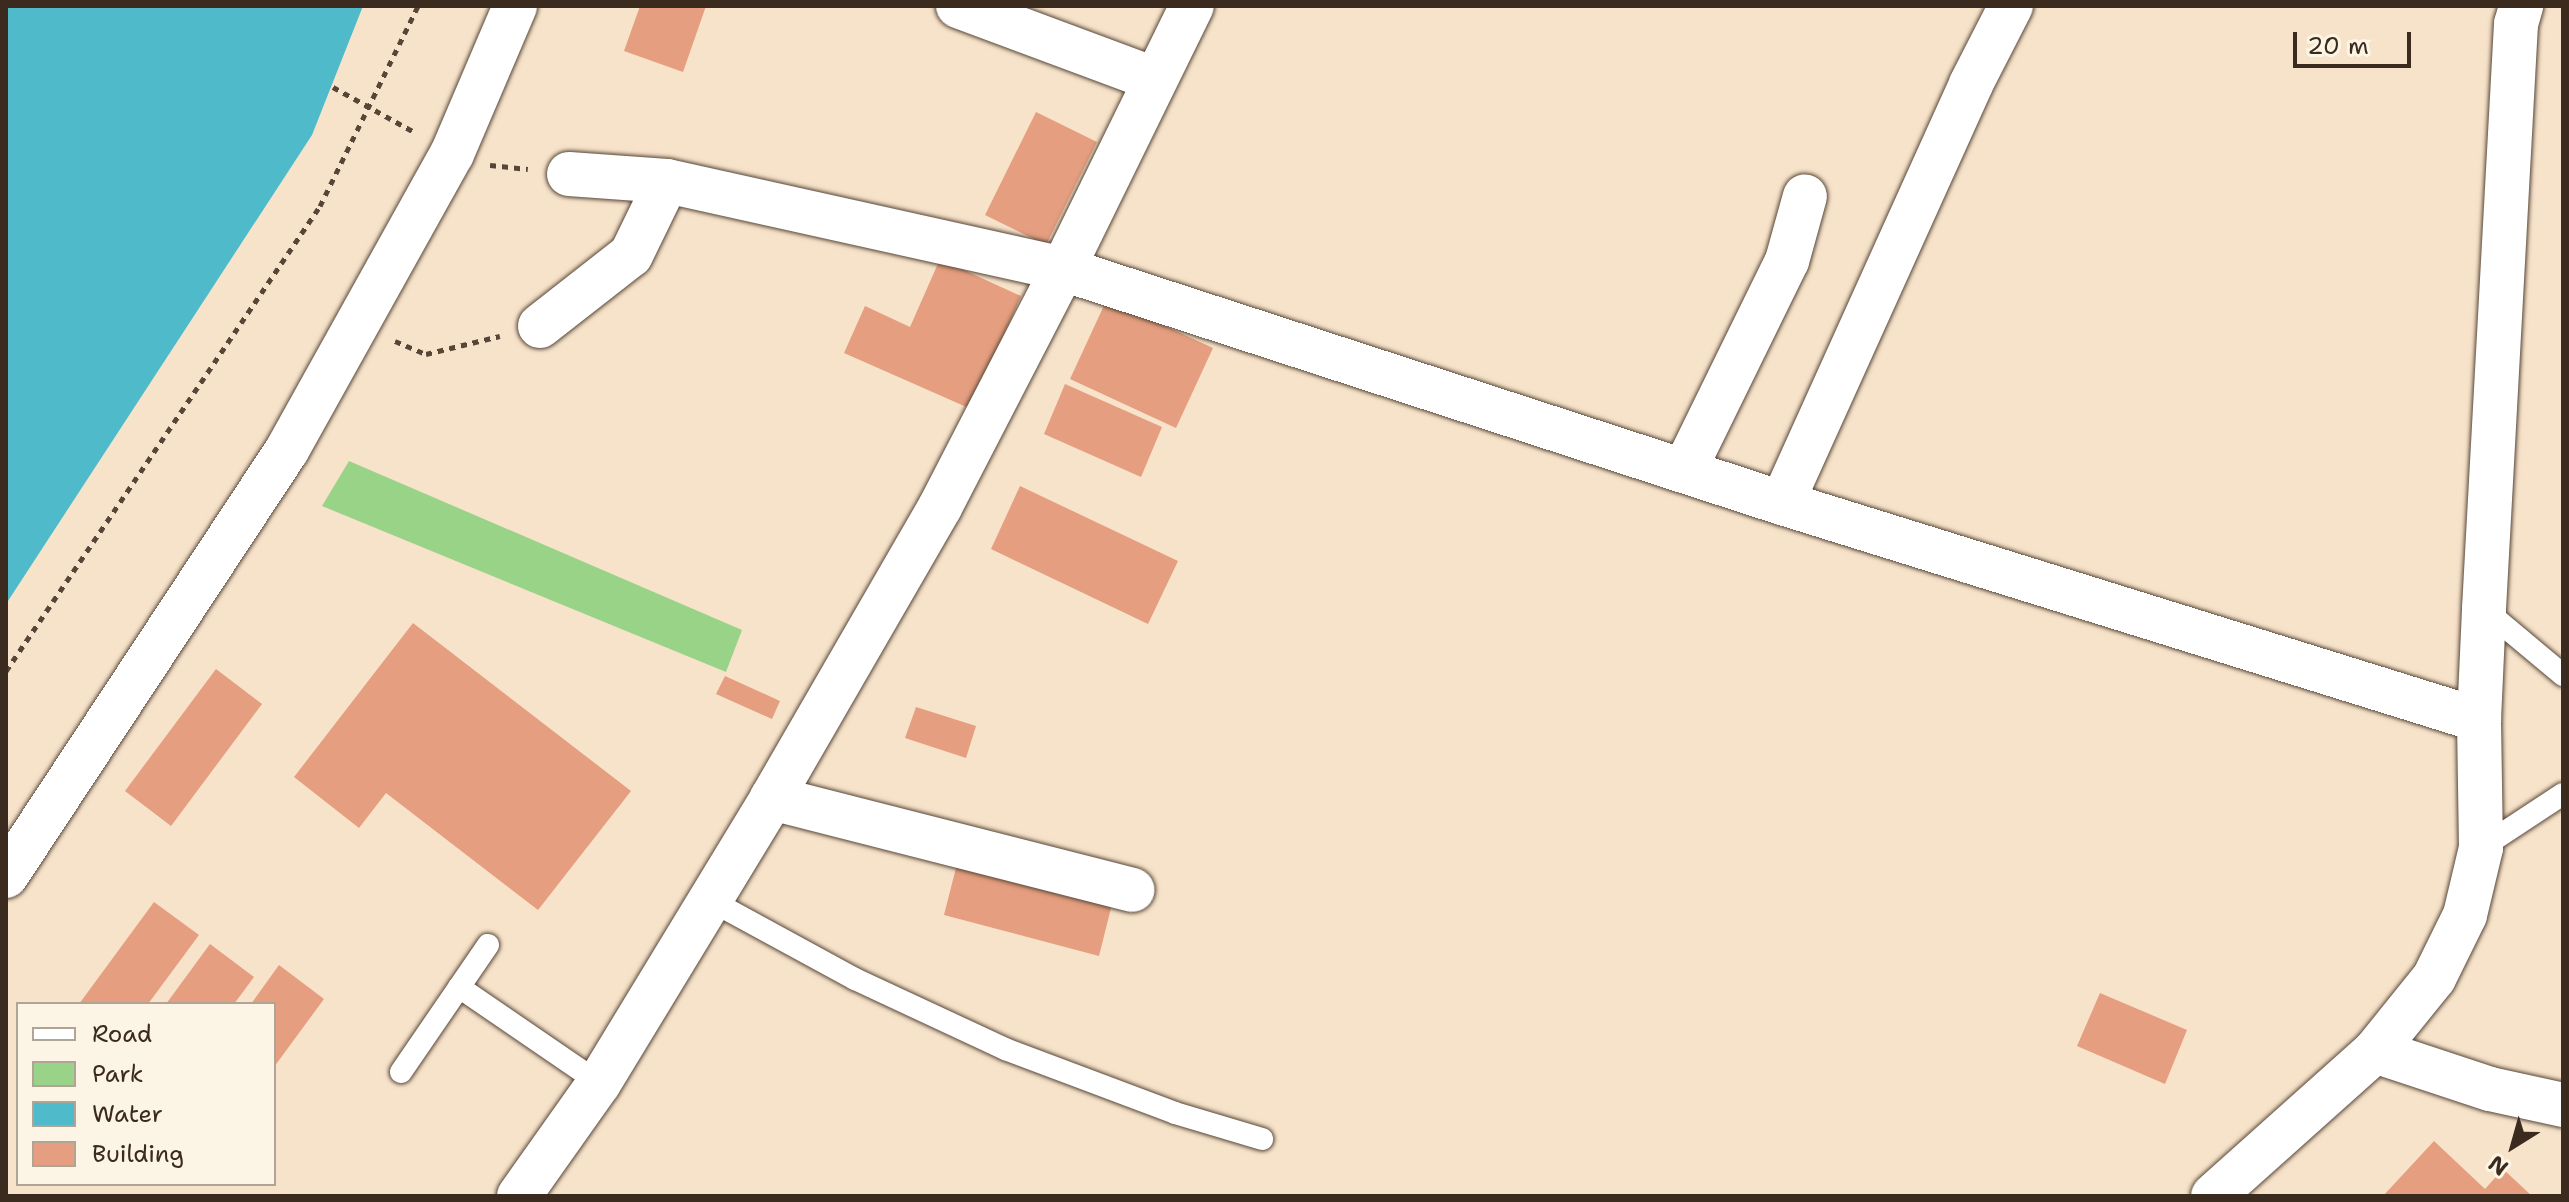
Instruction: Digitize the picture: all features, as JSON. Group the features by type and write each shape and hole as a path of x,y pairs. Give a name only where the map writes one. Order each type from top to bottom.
{"street":[{"path":"6,876 287,450 452,154 515,6"},
{"path":"958,6 1154,79"},
{"path":"519,1196 599,1083 772,798 940,507 1063,269 1192,6"},
{"path":"1782,503 1971,84 2011,6"},
{"path":"2213,1196 2375,1051 2434,978 2465,915 2481,848 2479,720 2484,609 2515,40 2521,6"},
{"path":"569,174 667,181 1063,269 1782,503 2479,720"},
{"path":"540,326 631,255 667,181"},
{"path":"1684,471 1787,261 1805,196"},
{"path":"772,798 1132,890"},
{"path":"2375,1051 2490,1089 2563,1105"}],"lane":[{"path":"2484,609 2563,675"},
{"path":"2481,848 2563,794"},
{"path":"708,899 855,979 1005,1049 1175,1113 1262,1139"},
{"path":"401,1072 488,945"},
{"path":"459,987 599,1083"}],"path":[{"path":"6,671 320,206 418,6"},
{"path":"333,87 452,154"},
{"path":"390,339 426,354 540,326"}],"green space":[{"path":"349,461 742,630 726,672 322,506"}],"water":[{"path":"6,6 363,6 312,135 6,604"}],"building":[{"path":"640,6 706,6 683,72 624,51"},
{"path":"1036,112 1097,142 1046,245 985,215"},
{"path":"940,259 1021,296 971,409 844,353 865,306 910,327"},
{"path":"1107,299 1213,348 1176,428 1070,379"},
{"path":"1065,384 1162,427 1141,477 1044,434"},
{"path":"1020,486 1178,561 1148,624 991,549"},
{"path":"413,623 631,791 538,910 386,793 359,828 294,777"},
{"path":"216,669 262,704 171,826 125,791"},
{"path":"725,676 780,701 772,719 716,694"},
{"path":"916,707 976,726 966,758 905,738"},
{"path":"959,856 1114,896 1099,956 944,915"},
{"path":"154,902 199,935 149,1002 80,1002"},
{"path":"210,944 254,977 235,1002 167,1002"},
{"path":"279,965 324,999 276,1064 276,1002 252,1002"},
{"path":"2100,993 2187,1030 2165,1084 2077,1046"},
{"path":"2434,1141 2485,1189 2503,1169 2532,1196 2383,1196"}]}
